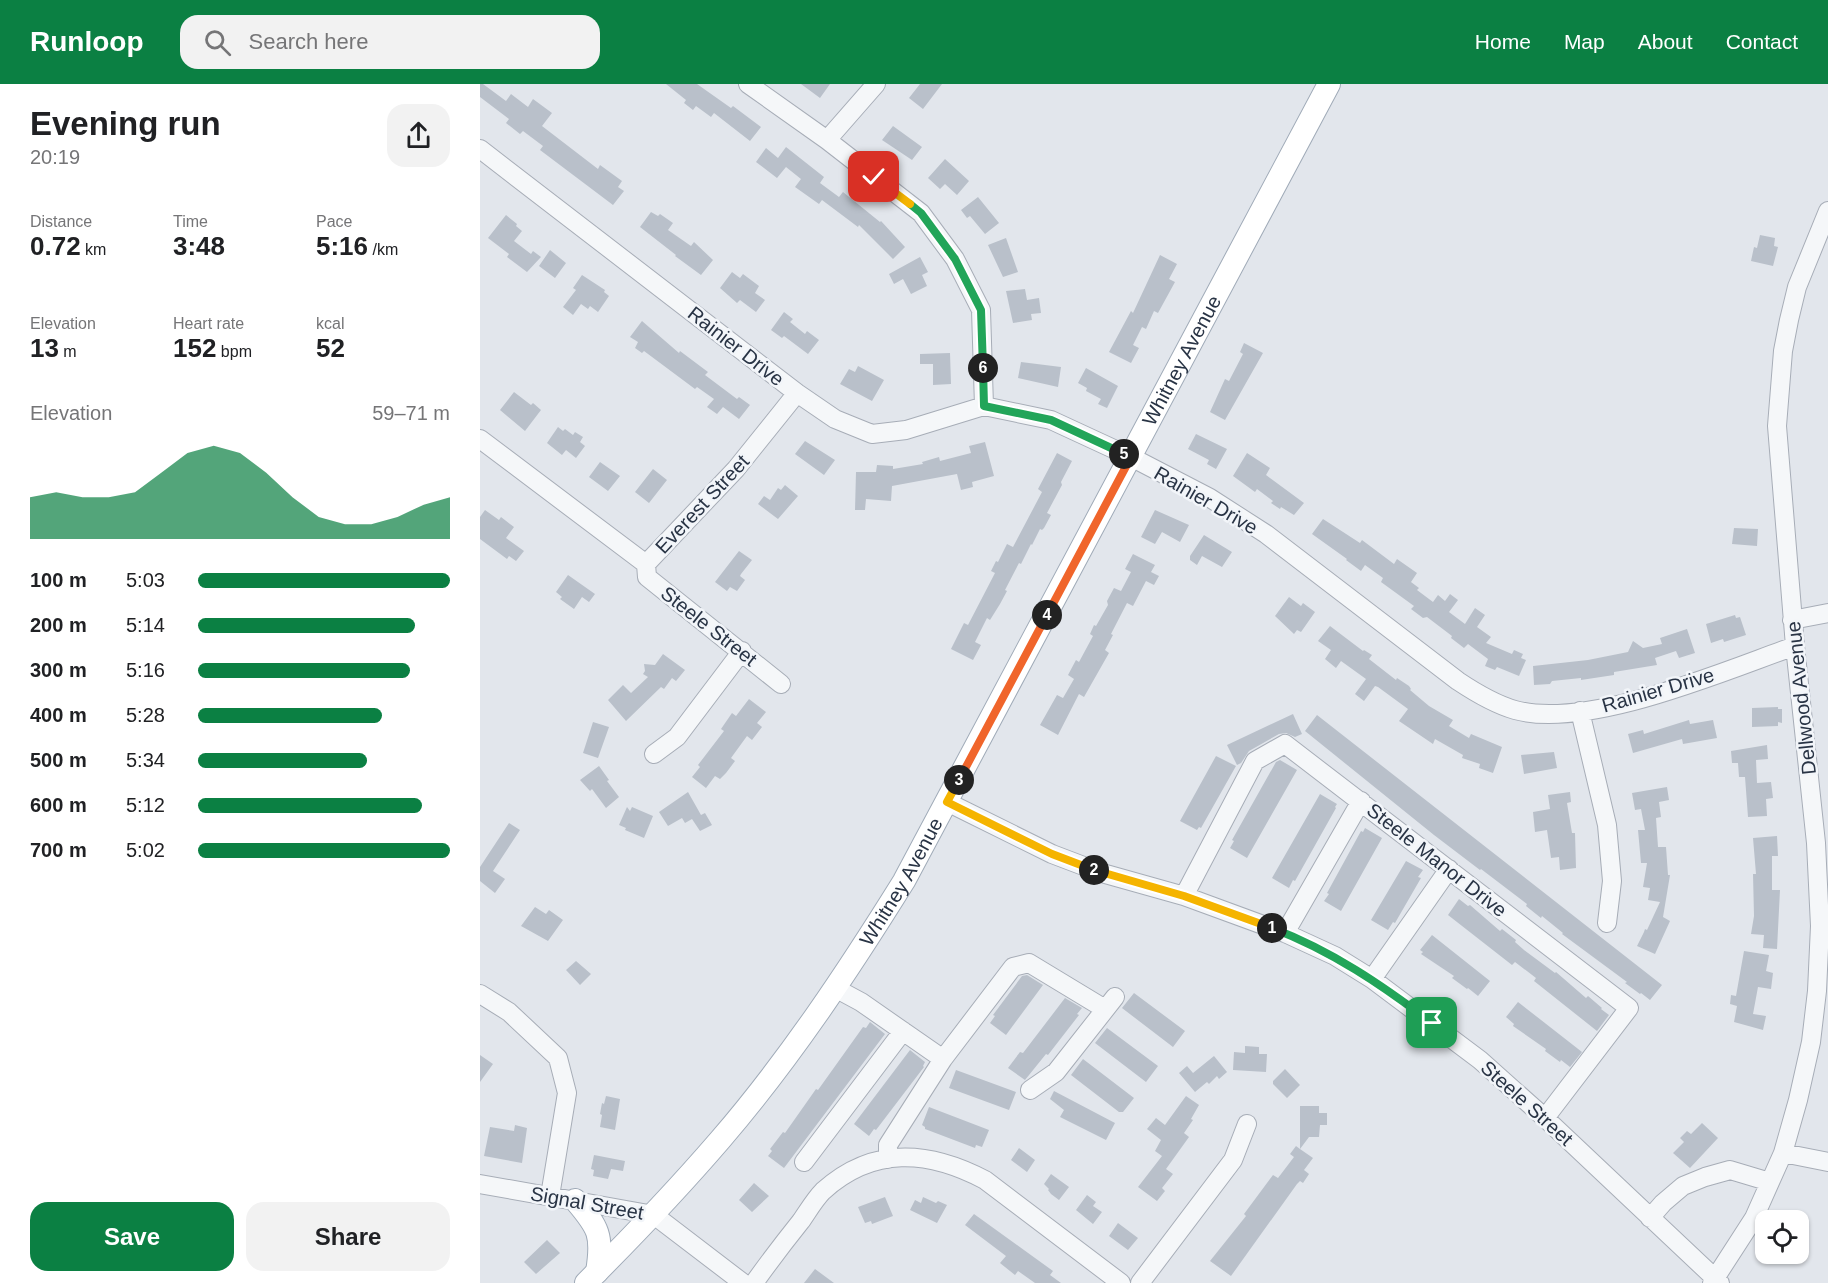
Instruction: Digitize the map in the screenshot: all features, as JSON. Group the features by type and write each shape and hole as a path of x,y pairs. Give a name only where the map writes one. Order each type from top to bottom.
{"main road":[{"name":"Whitney Avenue","path":"592,1278 654,1215 721,1139 777,1069 835,988 904,881 1329,84"},
{"path":"574,1200 598,1232 600,1252 592,1278"}],"street":[{"path":"748,84 827,140 921,213 955,259 981,310 984,406"},
{"path":"827,140 876,84"},
{"name":"Rainier Drive","path":"480,149 797,393 835,419 872,434 906,430 984,406 1051,420 1131,457 1210,498 1266,534 1458,681 1486,699 1516,710 1545,714 1580,711 1642,699 1795,646"},
{"name":"Dellwood Avenue","path":"1716,1282 1754,1218 1783,1153 1811,1042 1817,991 1820,926 1816,843 1792,620 1777,426 1783,351 1797,287 1828,211"},
{"name":"Everest Street","path":"480,439 646,564 736,469 797,393"},
{"name":"Steele Street","path":"646,564 647,577 782,684"},
{"path":"1792,620 1828,613"},
{"path":"654,754 677,737 742,651"},
{"path":"1580,711 1607,825 1612,881 1607,923"},
{"name":"Steele Manor Drive","path":"1184,896 1256,760 1285,744 1629,1008 1545,1118"},
{"path":"1285,933 1361,801"},
{"name":"Steele Street","path":"947,802 1052,854 1102,873 1184,896 1285,933 1335,956 1372,979 1480,1060 1545,1118 1716,1282"},
{"path":"1372,979 1449,869"},
{"path":"888,1158 888,1145 943,1059 1013,967 1029,963 1110,1003 1056,1072 1030,1090"},
{"path":"835,988 861,1002 943,1059"},
{"path":"480,994 509,1012 558,1058 567,1093 550,1196"},
{"path":"804,1162 903,1032"},
{"path":"1140,1283 1233,1160 1247,1124"},
{"path":"1783,1153 1828,1162"},
{"path":"754,1283 822,1192 856,1167 888,1158 928,1159 960,1167 985,1180 1121,1283"},
{"path":"1650,1218 1683,1186 1705,1177 1730,1170 1770,1182"},
{"name":"Signal Street","path":"480,1184 654,1215 742,1283"}],"building":[{"path":"480,84 506,101 511,94 528,107 533,99 552,113 542,126 598,169 600,165 622,181 618,187 624,191 613,205 540,150 543,146 523,131 520,134 506,123 509,119 480,97"},
{"path":"666,84 697,84 731,108 733,106 761,127 750,141 714,113 711,117 696,106 693,110 684,103 686,100"},
{"path":"801,84 830,84 820,98"},
{"path":"920,84 942,84 923,109 909,98"},
{"path":"893,126 922,147 912,160 882,140"},
{"path":"786,147 824,177 820,183 839,197 843,192 881,221 905,247 893,259 859,225 858,227 822,200 819,204 795,187 801,179 786,167 777,178 756,162 766,148 778,158"},
{"path":"945,159 969,181 957,195 945,184 940,189 928,178"},
{"path":"978,197 999,223 985,234 970,216 967,218 961,210"},
{"path":"651,212 658,216 660,214 673,223 668,230 691,246 694,242 713,260 701,275 640,227"},
{"path":"506,215 522,231 514,241 531,254 533,251 541,257 527,272 507,257 509,254 488,238"},
{"path":"1760,235 1775,238 1774,246 1778,247 1773,266 1751,261"},
{"path":"1006,238 1018,272 1003,277 988,245"},
{"path":"550,250 566,263 555,278 539,266"},
{"path":"1160,255 1177,264 1169,279 1175,282 1158,313 1154,311 1146,329 1142,327 1133,345 1139,348 1131,363 1109,352 1131,311 1133,313"},
{"path":"920,257 928,272 922,275 927,286 911,294 903,279 894,284 889,274"},
{"path":"732,272 740,278 743,274 759,286 755,293 765,300 756,312 740,300 737,303 720,288"},
{"path":"582,275 605,290 604,292 609,296 598,312 590,306 588,309 581,304 573,315 563,307 576,290 573,288"},
{"path":"1025,289 1027,300 1039,298 1041,313 1031,314 1032,320 1013,323 1006,291"},
{"path":"784,312 793,319 790,322 805,334 807,331 819,340 808,354 784,336 782,338 771,330"},
{"path":"642,321 679,353 680,351 708,372 705,375 737,399 739,397 750,405 739,419 723,407 717,414 707,407 714,399 697,387 695,389 644,351 642,353 635,348 638,342 630,337"},
{"path":"1244,343 1263,353 1225,420 1210,412 1225,379 1229,381 1243,354 1240,352"},
{"path":"950,353 951,384 933,385 933,364 920,364 920,354"},
{"path":"1021,362 1061,367 1058,387 1018,378"},
{"path":"858,366 884,380 872,401 840,384 849,369 855,372"},
{"path":"1086,368 1118,386 1107,408 1098,404 1101,399 1086,391 1087,388 1078,383"},
{"path":"514,392 541,410 525,431 500,410"},
{"path":"558,427 573,435 575,432 583,437 580,442 585,446 576,458 566,450 562,455 547,443"},
{"path":"1196,434 1227,449 1216,469 1207,464 1209,460 1188,449"},
{"path":"805,441 835,460 824,475 795,454"},
{"path":"985,442 994,476 972,482 973,487 961,490 957,474 892,486 891,501 866,499 865,510 855,510 856,472 876,472 877,465 893,466 893,469 923,464 922,462 939,457 940,461 971,453 969,446"},
{"path":"1057,453 1072,461 1047,513 1051,515 1044,528 1040,529 1021,564 1019,563 1000,604 990,620 987,618 975,642 981,645 973,660 951,649 964,623 968,625 995,573 991,571 996,561 998,562 1007,544 1013,547 1042,492 1038,489"},
{"path":"1247,453 1270,468 1266,475 1304,503 1294,515 1281,507 1280,509 1257,489 1255,492 1233,476"},
{"path":"600,462 620,476 608,491 589,477"},
{"path":"653,469 667,480 649,503 635,492"},
{"path":"785,485 798,496 778,519 758,504 764,496 770,500 778,488 781,490"},
{"path":"485,510 499,520 501,517 514,527 506,538 524,551 516,561 509,556 507,559 480,539 480,517"},
{"path":"1155,510 1189,525 1180,542 1162,532 1155,544 1141,537"},
{"path":"1323,519 1360,543 1362,540 1394,564 1397,559 1417,573 1411,582 1419,588 1417,590 1433,602 1438,595 1445,601 1450,594 1458,600 1449,612 1465,624 1475,608 1485,615 1477,627 1491,637 1486,643 1512,654 1514,650 1523,654 1521,658 1526,660 1519,676 1497,667 1495,670 1485,666 1488,659 1468,644 1464,648 1427,617 1423,618 1411,609 1414,606 1381,582 1383,578 1365,565 1361,571 1312,534"},
{"path":"1734,528 1758,529 1757,546 1732,544"},
{"path":"1204,535 1232,552 1222,567 1202,556 1197,565 1190,560 1190,556"},
{"path":"739,551 752,560 740,576 745,580 737,591 730,587 727,591 715,582"},
{"path":"1133,554 1155,565 1151,572 1159,576 1154,585 1146,581 1133,606 1127,603 1105,650 1109,653 1084,697 1079,694 1058,735 1040,725 1057,695 1063,698 1074,679 1068,675 1076,660 1079,662 1093,636 1090,634 1108,605 1107,601 1114,588 1121,591 1131,572 1125,569"},
{"path":"568,575 595,594 589,602 582,597 574,609 560,599 562,597 556,592"},
{"path":"1289,597 1315,612 1301,632 1297,630 1294,634 1275,616"},
{"path":"1735,615 1736,618 1740,617 1746,635 1724,642 1723,639 1711,643 1706,624"},
{"path":"1330,626 1363,651 1372,655 1369,659 1396,680 1397,678 1409,686 1410,690 1429,706 1453,720 1449,726 1469,738 1471,734 1502,747 1493,773 1479,768 1480,764 1462,758 1463,755 1435,739 1433,744 1399,721 1408,709 1378,687 1375,686 1364,701 1355,694 1366,679 1341,661 1336,668 1325,659 1331,650 1318,641"},
{"path":"1687,629 1695,653 1679,658 1676,651 1655,658 1657,665 1614,672 1614,675 1534,685 1533,666 1588,660 1628,652 1633,641 1643,648 1662,644 1660,638"},
{"path":"663,654 685,670 676,681 672,678 664,689 661,687 626,721 608,700 623,685 631,693 648,677 643,674 644,664 655,665"},
{"path":"749,699 766,712 757,723 762,727 752,740 747,736 731,758 735,761 726,773 720,779 715,776 706,788 692,777 700,767 698,765 724,731 721,729 732,713 736,716"},
{"path":"1778,707 1782,709 1782,723 1778,722 1778,726 1752,727 1752,708"},
{"path":"1293,714 1302,734 1295,737 1286,733 1279,734 1249,751 1237,765 1227,745"},
{"path":"1317,715 1662,985 1650,1000 1434,835 1305,731"},
{"path":"1689,720 1690,724 1713,720 1717,738 1683,744 1682,739 1633,753 1628,734 1643,730 1644,734"},
{"path":"593,722 609,727 598,758 583,753"},
{"path":"1767,745 1768,759 1756,760 1757,783 1771,782 1773,798 1766,799 1767,816 1748,817 1745,777 1739,777 1738,763 1732,763 1731,751"},
{"path":"1554,752 1557,768 1524,774 1521,755"},
{"path":"1216,756 1236,766 1201,828 1197,830 1180,821"},
{"path":"1280,760 1297,770 1247,858 1230,848 1234,841 1232,840 1276,762"},
{"path":"599,766 619,797 606,808 592,789 590,791 580,780"},
{"path":"1667,787 1669,800 1659,802 1661,817 1656,818 1658,847 1666,847 1668,875 1670,875 1663,917 1670,921 1655,954 1637,946 1660,902 1648,900 1650,888 1643,887 1647,863 1641,863 1638,830 1645,830 1641,809 1635,810 1632,793"},
{"path":"688,792 701,815 705,813 712,825 700,831 692,819 685,823 682,818 668,826 659,812"},
{"path":"1570,792 1571,802 1567,803 1572,833 1575,833 1576,868 1560,870 1559,857 1551,858 1547,830 1535,832 1533,812 1550,809 1548,795"},
{"path":"1320,794 1337,804 1336,808 1289,888 1272,878"},
{"path":"627,807 630,811 632,807 653,816 644,838 619,825"},
{"path":"509,823 520,830 493,871 505,879 495,893 480,881 480,867"},
{"path":"1365,828 1382,838 1341,911 1324,901 1361,831 1363,832"},
{"path":"1777,836 1778,856 1772,856 1772,890 1780,890 1777,949 1763,948 1764,935 1751,934 1754,916 1753,874 1756,874 1753,838"},
{"path":"1406,861 1423,870 1418,877 1421,878 1395,923 1393,922 1388,930 1371,920"},
{"path":"1459,899 1468,906 1470,905 1500,931 1502,929 1524,950 1602,1008 1609,1015 1597,1031 1534,981 1536,978 1515,962 1512,965 1448,915"},
{"path":"535,907 546,914 549,910 563,920 548,941 521,926"},
{"path":"1432,935 1490,981 1478,996 1452,978 1454,976 1421,954 1423,952 1420,950"},
{"path":"1744,951 1769,955 1766,971 1773,973 1771,989 1758,987 1753,1014 1766,1016 1763,1030 1734,1022 1737,1006 1730,1004 1731,995 1736,996"},
{"path":"576,961 591,974 580,985 566,970"},
{"path":"1027,975 1043,985 1006,1035 990,1023 995,1016 993,1015 1022,976"},
{"path":"1134,993 1185,1031 1173,1047 1122,1008"},
{"path":"1065,998 1082,1008 1077,1014 1079,1015 1025,1080 1008,1068 1020,1052 1023,1053"},
{"path":"1518,1002 1582,1052 1570,1067 1513,1026 1514,1024 1506,1017"},
{"path":"870,1022 885,1034 784,1168 768,1156 772,1151 770,1149 783,1132 785,1133 816,1089 818,1090 863,1027 866,1028"},
{"path":"1107,1028 1158,1066 1146,1082 1095,1043"},
{"path":"1245,1046 1259,1047 1259,1054 1267,1054 1266,1072 1233,1070 1234,1052 1245,1053"},
{"path":"910,1050 925,1062 924,1067 869,1136 854,1124"},
{"path":"480,1055 493,1064 480,1082"},
{"path":"1214,1056 1227,1072 1219,1079 1217,1076 1209,1084 1207,1082 1195,1092 1179,1073 1187,1066 1193,1073"},
{"path":"1083,1059 1134,1098 1123,1112 1119,1112 1071,1075"},
{"path":"1285,1069 1300,1085 1287,1098 1273,1084 1273,1081"},
{"path":"956,1070 1016,1092 1009,1110 949,1088"},
{"path":"1054,1091 1115,1123 1106,1140 1060,1117 1064,1110 1050,1099"},
{"path":"606,1096 620,1099 615,1130 600,1127 602,1103 604,1104"},
{"path":"1186,1096 1199,1105 1184,1133 1189,1137 1166,1169 1173,1174 1162,1188 1165,1191 1157,1201 1138,1187 1162,1156 1155,1151 1161,1140 1147,1129 1156,1118 1165,1125"},
{"path":"1300,1106 1319,1106 1319,1113 1327,1113 1327,1125 1320,1125 1319,1137 1309,1137 1300,1149"},
{"path":"929,1107 989,1130 982,1147 976,1145 975,1148 925,1129 922,1125"},
{"path":"1702,1123 1718,1138 1690,1168 1673,1153 1684,1142 1680,1138 1687,1131 1691,1134"},
{"path":"515,1125 527,1128 522,1163 484,1156 490,1127 514,1131"},
{"path":"1296,1146 1313,1158 1304,1170 1309,1174 1303,1183 1300,1181 1297,1184 1231,1276 1210,1261 1246,1216 1244,1214 1273,1175 1278,1178 1294,1157 1290,1154"},
{"path":"1019,1148 1035,1160 1027,1172 1011,1160"},
{"path":"594,1155 625,1161 623,1171 611,1169 608,1179 593,1176 594,1170 591,1169"},
{"path":"1051,1174 1069,1187 1059,1200 1044,1184"},
{"path":"754,1183 769,1196 752,1212 739,1200"},
{"path":"1087,1195 1096,1202 1093,1206 1102,1212 1093,1224 1076,1210"},
{"path":"885,1197 893,1216 872,1224 871,1221 865,1223 858,1207"},
{"path":"923,1197 947,1205 937,1223 910,1210 915,1200 921,1203"},
{"path":"974,1214 1053,1271 1050,1275 1061,1283 1035,1283 1018,1271 1015,1275 1000,1263 1006,1256 965,1225"},
{"path":"1118,1223 1138,1238 1128,1250 1109,1236"},
{"path":"547,1240 560,1253 536,1274 524,1262"},
{"path":"815,1269 834,1283 804,1283"}],"route":[{"path":"874,177 921,213 955,259 981,310 984,406 1051,420 1131,457 947,802 1052,854 1102,873 1184,896 1285,933 1335,956 1384,987 1432,1023"}]}
